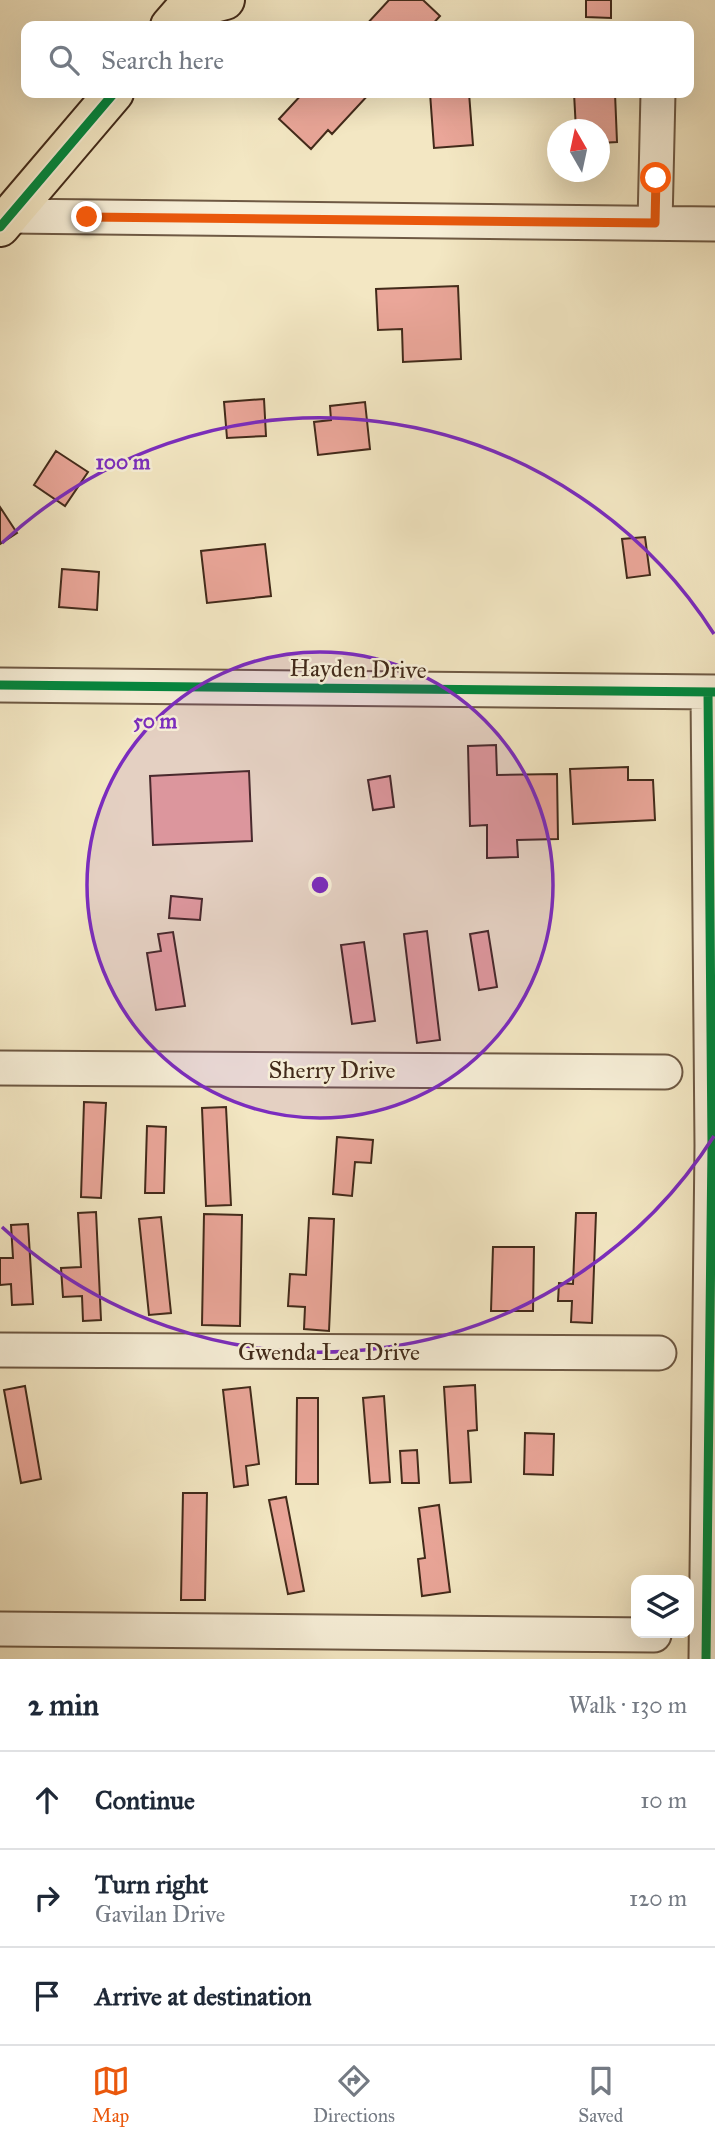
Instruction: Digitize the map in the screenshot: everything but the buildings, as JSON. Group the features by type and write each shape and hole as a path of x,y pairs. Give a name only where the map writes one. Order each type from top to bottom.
{"main road":[{"path":"179,12 225,0"},
{"path":"5,221 110,98"}],"street":[{"path":"655,223 658,98"},
{"path":"5,221 715,224"},
{"name":"Hayden Drive","path":"0,685 712,692"},
{"path":"706,1659 711,1592 712,692"},
{"name":"Sherry Drive","path":"0,1068 664,1072"},
{"name":"Gwenda Lea Drive","path":"0,1350 659,1353"},
{"path":"0,1629 631,1635"}],"cycle path":[{"path":"0,227 110,98"},
{"path":"0,685 715,692"},
{"path":"706,1659 712,1146 708,692"}],"route":[{"path":"87,217 655,223 656,178"}]}
